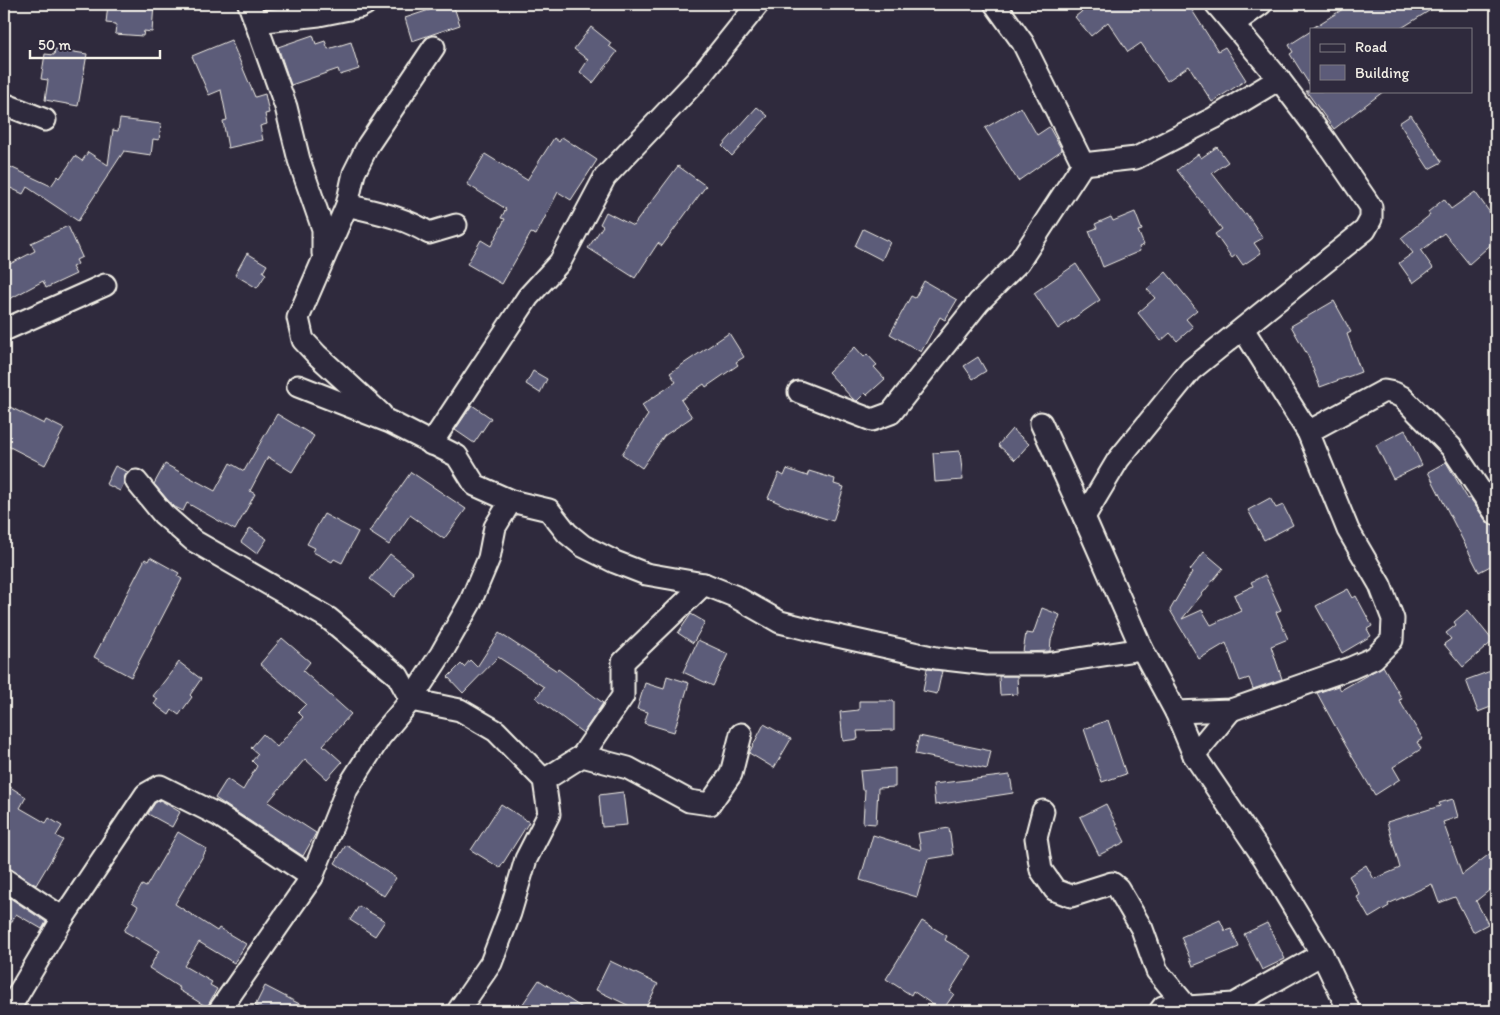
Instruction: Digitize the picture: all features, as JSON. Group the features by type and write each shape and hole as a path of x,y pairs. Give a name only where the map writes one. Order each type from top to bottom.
{"street":[{"path":"324,259 323,229 299,160 286,107 252,13 319,15 359,7 365,4"},
{"path":"431,444 528,297 560,262 605,177 698,79 758,4"},
{"path":"995,4 1023,43 1083,164"},
{"path":"1084,517 1118,460 1191,370 1365,230 1371,219 1371,207 1324,140 1279,79 1216,4"},
{"path":"1233,24 1261,4"},
{"path":"390,422 303,340 298,318 347,205 354,173 368,145 434,47"},
{"path":"1083,164 1136,158 1214,118 1279,79"},
{"path":"4,104 45,120"},
{"path":"799,392 872,420 891,413 979,302 1019,262 1083,164"},
{"path":"347,205 390,215 416,225 428,233 456,225"},
{"path":"4,330 104,285"},
{"path":"1176,712 1231,710 1374,658 1392,640 1392,620 1380,585 1348,530 1308,432 1243,329"},
{"path":"298,386 390,422 457,456 474,485 511,501 549,510 566,533 583,546 615,562 646,574 704,584 734,596 780,622 936,658 988,664 1046,664 1142,649"},
{"path":"1308,432 1384,391 1394,392 1402,397 1451,448 1496,514"},
{"path":"1041,423 1142,649 1176,712 1194,755 1264,858 1322,954 1349,1011"},
{"path":"136,481 163,514 194,541 328,618 398,676 411,700"},
{"path":"219,1011 312,877 347,789 380,737 411,700 441,654 470,603 489,558 495,528 511,501"},
{"path":"544,780 582,756 623,696 623,662 704,584"},
{"path":"411,700 460,710 496,731 544,780 549,814 526,860 510,913 491,963 458,1011"},
{"path":"1194,755 1231,710"},
{"path":"582,756 628,768 689,802 710,804 731,774 741,734"},
{"path":"8,1011 63,918 146,794 160,786 218,815 312,877"},
{"path":"1043,811 1036,838 1041,870 1055,890 1071,896 1112,884 1118,888 1142,928 1157,971 1187,1007"},
{"path":"4,879 63,918"},
{"path":"1160,1011 1163,1007 1234,1004 1322,954"}],"building":[{"path":"108,4 154,4 152,32 144,31 143,36 115,34 116,24 106,23"},
{"path":"447,4 453,4 460,25 412,41 405,18"},
{"path":"1091,4 1188,4 1218,51 1225,47 1246,80 1212,102 1189,66 1167,81 1141,43 1128,52 1108,22 1091,36 1075,17"},
{"path":"1351,4 1440,4 1402,28 1313,28"},
{"path":"591,27 611,43 609,46 617,52 593,83 580,72 588,60 574,49"},
{"path":"1310,32 1310,85 1290,54 1293,52 1289,45"},
{"path":"313,35 316,44 325,41 328,49 351,42 359,69 340,75 338,69 291,85 278,47"},
{"path":"231,40 255,97 265,94 269,113 265,114 267,124 260,126 263,140 228,148 223,121 227,120 221,90 209,95 192,56"},
{"path":"55,49 87,54 78,106 45,100 48,80 41,79 45,54 54,55"},
{"path":"1306,91 1383,92 1334,129"},
{"path":"757,107 768,116 732,156 722,146"},
{"path":"1021,107 1037,135 1049,127 1062,150 1018,181 985,128"},
{"path":"1411,115 1442,162 1429,169 1399,123"},
{"path":"120,119 161,124 159,140 153,139 151,155 124,151 78,221 27,187 23,194 4,185 4,164 51,186 58,176 60,178 75,156 82,161 88,152 108,165 113,130 118,131"},
{"path":"562,137 597,160 571,200 558,192 536,235 531,233 502,284 467,264 481,240 491,246 505,219 501,218 506,209 467,184 485,154 527,180 554,138 559,142"},
{"path":"1217,147 1228,162 1212,173 1244,214 1246,213 1263,238 1254,243 1261,253 1243,265 1236,255 1232,258 1215,234 1222,229 1177,170 1198,154 1201,158"},
{"path":"678,166 706,186 662,246 658,243 635,278 588,248 603,226 600,224 606,212 633,226"},
{"path":"1475,192 1496,221 1496,240 1469,264 1444,233 1421,251 1433,268 1413,283 1399,263 1413,253 1401,238 1430,215 1428,212 1444,199 1451,209"},
{"path":"1135,212 1142,230 1138,231 1144,245 1139,247 1140,251 1103,267 1089,231 1097,228 1095,224 1111,217 1113,221"},
{"path":"68,226 82,257 76,260 78,264 72,267 76,274 46,288 43,281 4,302 4,267 35,251 31,243"},
{"path":"863,229 890,242 882,260 855,246"},
{"path":"247,253 267,265 263,272 266,274 257,288 235,275"},
{"path":"1076,264 1100,300 1058,329 1034,293"},
{"path":"1166,272 1197,310 1186,319 1193,327 1177,341 1170,333 1161,341 1138,313 1155,298 1147,289"},
{"path":"924,281 957,300 945,320 940,317 921,352 890,334 911,296 915,298"},
{"path":"1334,301 1351,332 1347,334 1361,372 1320,387 1308,356 1291,326"},
{"path":"729,333 744,357 736,362 738,365 706,387 704,384 681,400 692,417 664,436 642,468 622,454 648,415 642,405 676,382 670,373"},
{"path":"855,347 864,357 867,354 877,365 874,367 885,379 857,401 828,372"},
{"path":"978,357 986,371 973,379 964,366"},
{"path":"533,371 547,379 540,393 526,384"},
{"path":"4,404 44,424 46,420 64,429 45,465 4,444"},
{"path":"472,405 491,418 474,443 455,430"},
{"path":"277,414 314,436 292,472 268,457 250,491 255,494 235,530 187,503 183,511 173,506 154,484 165,464 215,491 230,463 244,471"},
{"path":"1012,429 1029,444 1015,460 998,445"},
{"path":"1405,430 1422,465 1393,479 1376,445"},
{"path":"960,451 963,480 935,482 933,453"},
{"path":"1446,462 1468,499 1470,498 1490,525 1496,526 1496,563 1479,572 1428,472"},
{"path":"115,466 128,472 120,491 106,484"},
{"path":"787,469 807,476 809,471 835,479 834,484 844,487 833,521 786,506 768,498 779,473 784,476"},
{"path":"411,472 466,509 444,539 410,515 389,545 369,532"},
{"path":"1270,498 1276,508 1283,505 1293,525 1264,540 1248,510"},
{"path":"324,514 358,532 342,563 334,559 332,562 313,552 315,548 307,544"},
{"path":"250,528 267,539 257,554 241,542"},
{"path":"1204,552 1223,568 1182,619 1202,610 1211,625 1241,611 1234,595 1253,586 1251,582 1265,575 1281,610 1276,612 1288,639 1271,646 1282,679 1253,689 1249,678 1240,681 1226,643 1199,659 1170,610 1192,572 1190,570"},
{"path":"390,554 413,572 394,597 370,579"},
{"path":"150,557 179,573 177,576 182,579 131,677 94,657 145,559 148,561"},
{"path":"1348,589 1353,598 1356,596 1372,626 1367,629 1371,636 1342,653 1316,606"},
{"path":"1042,608 1060,615 1051,640 1050,651 1023,652 1026,633 1033,634"},
{"path":"1468,610 1493,641 1463,667 1444,644 1451,639 1446,633 1456,625 1454,622"},
{"path":"691,614 705,622 693,643 678,633"},
{"path":"499,633 557,671 558,669 603,703 583,733 536,698 544,687 498,657 463,693 448,677 461,664 464,667 470,660 477,667"},
{"path":"282,638 310,662 303,671 351,714 323,745 342,762 327,779 305,759 268,802 316,833 303,856 215,798 227,779 243,790 257,766 252,761 258,754 251,748 263,734 277,747 303,717 298,712 306,704 260,664"},
{"path":"698,640 728,654 713,686 683,672"},
{"path":"179,662 201,679 190,695 192,697 179,715 172,710 169,715 154,704 158,699 153,696"},
{"path":"1383,666 1402,699 1399,700 1423,739 1417,742 1421,749 1393,767 1400,779 1375,795 1317,693 1338,686 1341,690"},
{"path":"927,669 942,671 937,694 923,691"},
{"path":"1496,669 1496,705 1478,712 1466,680"},
{"path":"667,676 689,683 674,732 644,723 648,712 637,709 645,683 664,689"},
{"path":"999,676 1017,676 1018,694 1000,695"},
{"path":"859,701 894,701 894,730 857,731 858,739 843,741 840,712 859,710"},
{"path":"1108,720 1126,774 1102,782 1084,729"},
{"path":"764,724 791,739 774,768 749,753"},
{"path":"919,736 991,751 987,769 915,754"},
{"path":"895,768 895,787 878,788 876,824 863,823 865,790 862,790 860,771"},
{"path":"1010,775 1013,793 935,805 933,784"},
{"path":"4,783 26,797 20,808 46,823 49,818 62,826 56,836 63,840 36,885 11,869 4,867"},
{"path":"623,792 627,825 602,827 599,795"},
{"path":"1453,799 1458,817 1443,822 1462,875 1496,849 1496,885 1476,901 1488,924 1473,932 1455,897 1439,903 1432,884 1388,904 1389,906 1369,918 1357,897 1360,895 1349,876 1366,865 1374,879 1400,868 1387,822 1440,806 1439,803"},
{"path":"160,800 180,812 172,827 148,814 155,803"},
{"path":"501,804 529,822 500,868 471,850"},
{"path":"1106,804 1125,842 1099,855 1080,817"},
{"path":"949,828 953,855 928,859 917,897 860,880 873,835 921,850 918,833"},
{"path":"178,832 207,849 175,904 217,931 219,928 246,944 234,963 199,942 184,966 212,982 210,985 217,989 207,1007 179,990 180,988 149,968 159,951 124,931 138,906 132,902 142,885 146,887"},
{"path":"346,845 396,878 384,896 335,863"},
{"path":"4,894 46,922 42,929 16,914 4,935"},
{"path":"359,906 385,921 375,936 350,920"},
{"path":"1220,920 1225,931 1231,929 1239,947 1193,966 1181,937"},
{"path":"922,921 947,936 945,940 972,956 950,991 954,994 942,1011 913,991 911,995 886,979"},
{"path":"1267,923 1285,959 1262,970 1244,934"},
{"path":"610,961 658,984 644,1011 640,1011 596,990"},
{"path":"539,980 587,1011 518,1011"},
{"path":"265,986 313,1011 267,1011 255,1006"}]}
